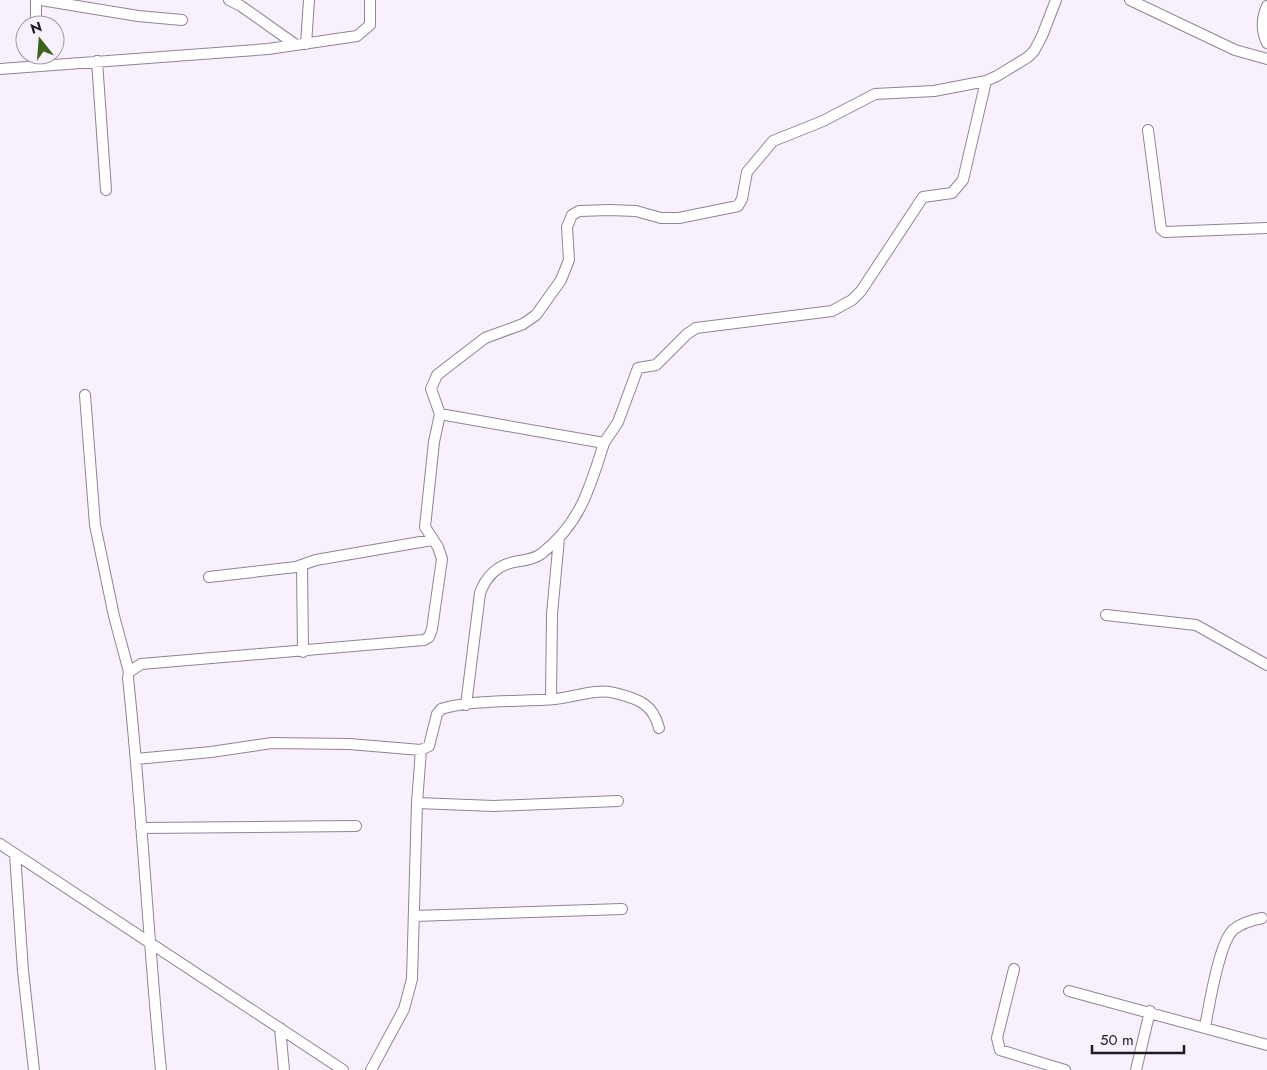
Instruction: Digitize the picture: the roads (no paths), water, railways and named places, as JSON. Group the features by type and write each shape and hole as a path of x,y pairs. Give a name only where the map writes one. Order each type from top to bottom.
{"street":[{"path":"36,0 36,15"},
{"path":"40,0 84,4 182,20"},
{"path":"230,0 301,44"},
{"path":"301,44 309,0"},
{"path":"0,69 268,49 357,36 370,25 370,0"},
{"path":"129,672 141,664 418,642 429,637 442,559 438,547 425,527 434,442 440,414 431,389 437,375 485,338 530,320 536,315 561,280 569,260 566,227 572,215 579,211 609,210 636,211 662,218 678,218 738,206 742,199 747,172 761,158 770,144 777,139 823,121 875,94 922,92 986,81 1028,58 1042,36 1056,0"},
{"path":"1130,0 1235,50 1267,59"},
{"path":"1267,6 1262,18 1262,29 1267,43"},
{"path":"97,61 106,190"},
{"path":"466,705 479,602 485,581 500,567 535,558 558,538 583,505 604,443 618,422 638,368 656,365 687,334 696,328 832,311 852,300 861,291 923,197 952,192 963,180 986,81"},
{"path":"1148,130 1161,229 1166,232 1201,232 1267,228"},
{"path":"85,395 95,525 114,616 129,672 148,942 161,1070"},
{"path":"440,414 604,443"},
{"path":"550,699 552,614 558,538"},
{"path":"208,577 302,565 316,560 432,540"},
{"path":"302,565 303,652"},
{"path":"1106,616 1196,625 1267,665"},
{"path":"136,759 210,752 272,743 349,744 421,750 429,746 437,714 441,709 466,705 550,699 602,692 614,692 650,707 656,715 659,728"},
{"path":"371,1070 404,1009 410,991 417,804 421,750"},
{"path":"417,804 494,806 618,801"},
{"path":"141,828 356,826"},
{"path":"0,844 342,1070"},
{"path":"16,854 23,971 34,1070"},
{"path":"414,916 622,909"},
{"path":"1205,1027 1219,963 1229,934 1247,921 1262,918"},
{"path":"1014,969 997,1038 1000,1050 1065,1070"},
{"path":"1069,991 1150,1011 1267,1045"},
{"path":"1136,1070 1150,1011"},
{"path":"280,1028 284,1070"}]}
